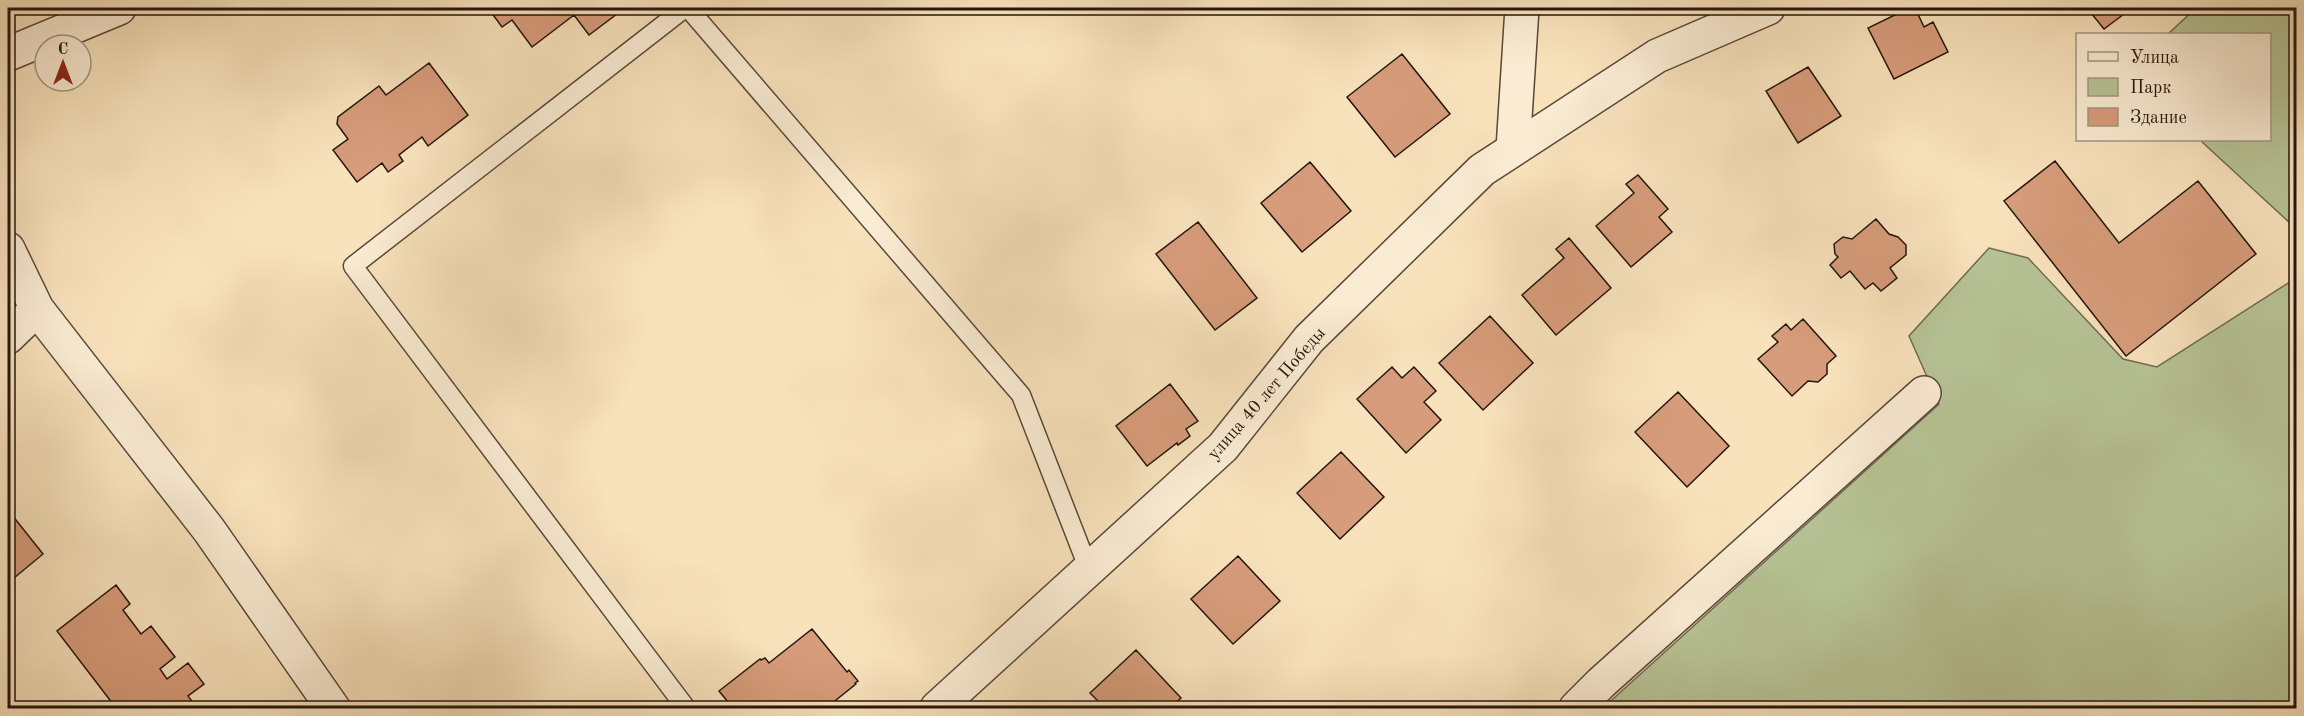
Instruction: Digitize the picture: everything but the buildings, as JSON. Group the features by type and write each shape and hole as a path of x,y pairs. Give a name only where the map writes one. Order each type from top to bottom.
{"street":[{"path":"8,54 119,8"},
{"path":"1513,149 1522,8"},
{"name":"улица 40 лет Победы","path":"937,708 1223,447 1309,339 1482,170 1657,56 1768,8"},
{"path":"8,249 37,309 209,530 333,708"},
{"path":"8,337 37,309"},
{"path":"1576,708 1924,393"}],"lane":[{"path":"686,708 353,266 686,8 1021,395 1089,570"}],"green space":[{"path":"2196,8 2296,8 2296,264 2291,224 2201,141 2271,141 2271,33 2169,33"},
{"path":"1989,248 2028,258 2123,359 2157,367 2296,278 2296,708 1603,708 1939,404 1909,336"}]}
